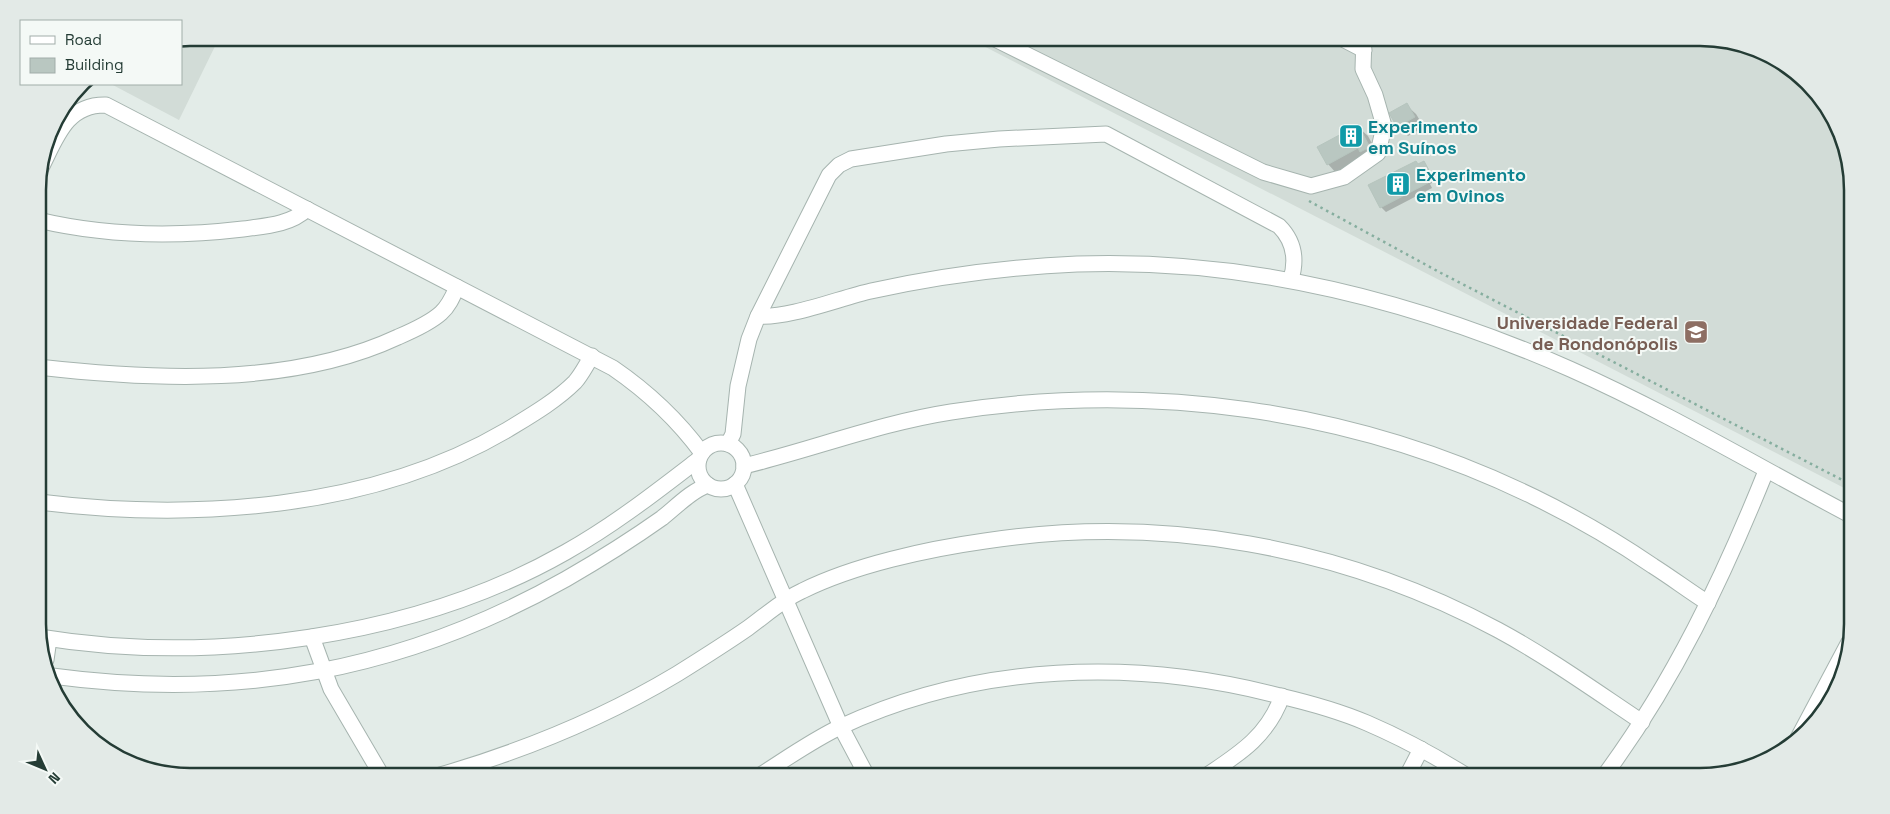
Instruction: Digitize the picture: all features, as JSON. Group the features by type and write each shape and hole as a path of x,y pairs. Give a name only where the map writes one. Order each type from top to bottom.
{"street":[{"path":"1008,46 1263,172 1311,186 1344,177 1378,154 1384,126 1375,95 1363,69 1364,46"},
{"path":"47,638 92,643 180,647 268,642 312,637 360,628 427,612 473,596 533,570 589,539 627,515 701,456 714,444 728,444 740,452 744,466 743,473 735,484 721,489 708,485 699,473 701,456 682,427 653,398 613,368 106,105 88,106 73,114 61,128 56,138"},
{"path":"728,444 733,434 742,362 758,316 829,175 839,165 851,159 899,151 1008,138 1106,134 1279,226 1288,237 1294,252 1291,279"},
{"path":"47,221 116,232 184,234 220,232 289,221 307,209"},
{"path":"758,316 778,316 829,301 907,283 1037,266 1164,265 1291,279 1421,313 1522,349 1620,392 1844,512"},
{"path":"47,368 168,376 260,372 313,365 366,351 410,331 440,313 457,287"},
{"path":"46,503 101,507 188,508 284,502 364,488 427,469 490,440 548,403 575,382 592,356"},
{"path":"744,466 888,425 951,412 996,406 1042,402 1134,400 1226,406 1361,432 1431,454 1492,478 1534,497 1615,541 1708,603"},
{"path":"1610,767 1642,722 1708,603 1766,471"},
{"path":"735,484 841,727 863,768"},
{"path":"56,676 123,684 203,685 259,681 323,672 361,662 436,639 509,609 588,567 708,485"},
{"path":"462,768 520,749 625,702 712,652 785,600 804,589 885,562 959,545 1009,537 1110,532 1178,534 1277,549 1335,564 1422,594 1460,611 1534,651 1642,722"},
{"path":"312,637 323,672 331,689 377,768"},
{"path":"1808,719 1839,661"},
{"path":"771,768 806,744 841,727 902,704 946,691 1001,680 1056,673 1094,671 1168,674 1226,683 1282,696 1348,716 1421,749 1452,767"},
{"path":"1217,767 1260,735 1271,721 1282,696"},
{"path":"1412,767 1421,749"}],"path":[{"path":"1306,199 1441,273 1844,481"}],"shaded area":[{"name":"Universidade Federal de Rondonópolis","path":"984,46 1699,46 1728,49 1755,57 1787,76 1814,103 1833,135 1843,172 1844,488"},
{"path":"182,47 215,47 179,120 113,85 182,85"}],"building":[{"path":"1407,103 1415,117 1397,127 1389,113"},
{"name":"Experimento em Suínos","path":"1358,125 1370,147 1360,152 1358,148 1327,165 1317,147"},
{"name":"Experimento em Ovinos","path":"1416,161 1418,164 1424,161 1432,176 1426,179 1428,183 1380,208 1368,185"}],"place":[{"name":"Experimento em Suínos","path":"1351,136"},
{"name":"Experimento em Ovinos","path":"1398,184"},
{"name":"Universidade Federal de Rondonópolis","path":"1696,332"}]}
